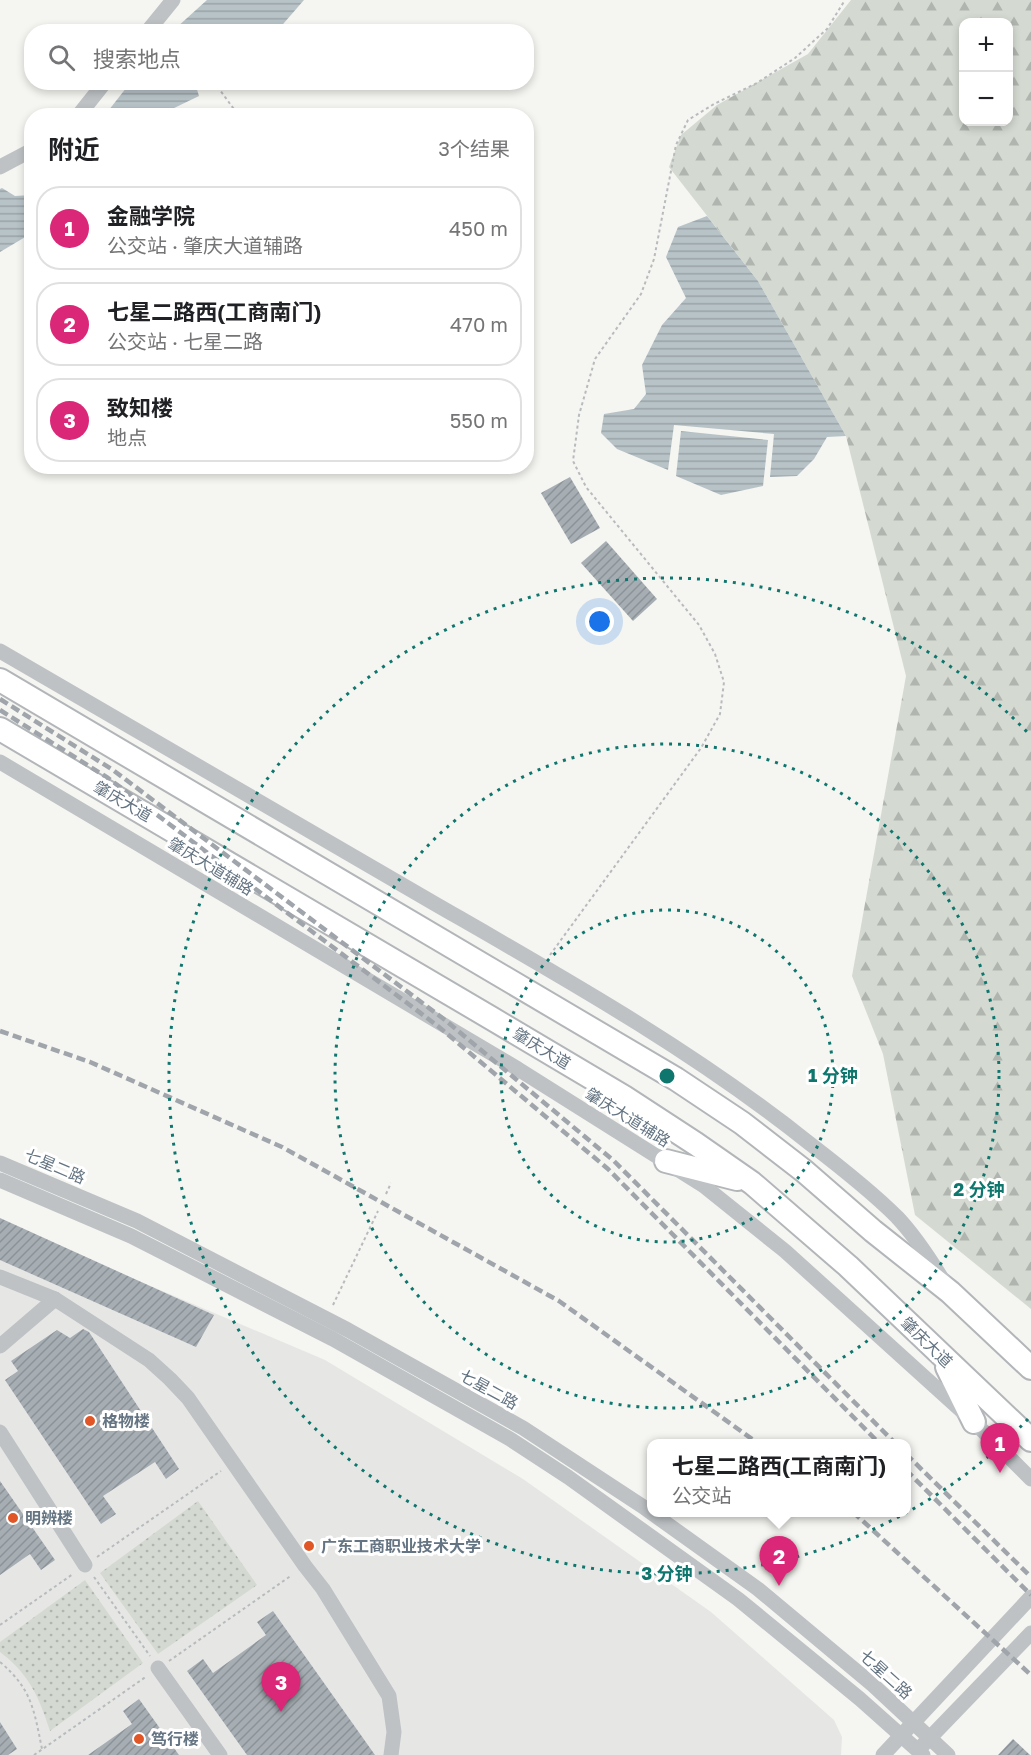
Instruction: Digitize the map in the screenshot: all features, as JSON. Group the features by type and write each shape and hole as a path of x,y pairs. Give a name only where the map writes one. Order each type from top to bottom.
{"highway":[{"path":"0,680 676,1079 742,1123 804,1171 873,1231 950,1292 1031,1368"},
{"name":"肇庆大道","path":"0,729 624,1097 753,1183 848,1266 1031,1440"},
{"path":"666,1161 753,1183"},
{"path":"941,1355 974,1422"}],"street":[{"path":"154,24 173,0"},
{"path":"84,108 99,90"},
{"path":"0,167 24,154"},
{"path":"0,651 542,966 664,1039 723,1078 842,1169 897,1217 928,1256 950,1292"},
{"name":"肇庆大道辅路","path":"0,762 518,1069 666,1161 735,1209 785,1251 974,1422 1031,1479"},
{"name":"七星二路","path":"0,1162 137,1221 326,1319 523,1428 647,1510"},
{"name":"七星二路","path":"0,1180 131,1236 333,1339 510,1439 568,1477 738,1599 850,1690 918,1754"},
{"path":"0,1276 55,1299 149,1360 188,1398 323,1589 389,1696 394,1732 391,1755"},
{"path":"0,1346 55,1299"},
{"path":"0,1432 85,1565"},
{"name":"七星二路","path":"657,1517 758,1589 873,1685 948,1755"},
{"path":"883,1755 1031,1597"},
{"path":"918,1754 930,1738 1031,1633"},
{"path":"158,1668 220,1755"}],"path":[{"path":"542,966 701,748 720,714 724,682 715,654 699,625 586,487 573,461 579,415 595,359 641,294 654,259 676,145 688,120 714,104 757,83 795,58 827,29 845,0"},
{"path":"220,90 233,108"},
{"path":"386,1194 391,1184"},
{"path":"326,1319 378,1211"},
{"path":"0,1625 233,1463"},
{"path":"85,1565 158,1668"},
{"path":"0,1662 16,1676 27,1693 35,1712 42,1749"}],"shaded area":[{"path":"207,0 304,0 283,24 180,24"},
{"path":"125,90 197,90 199,96 174,108 110,108"},
{"path":"0,189 15,196 24,195 24,238 0,252"},
{"path":"707,216 758,281 846,436 827,437 814,459 797,476 770,477 774,434 674,425 668,470 617,449 601,433 604,414 634,409 646,394 642,365 662,325 686,298 666,257 678,227"},
{"path":"681,431 768,440 763,486 721,495 676,476"},
{"name":"广东工商职业技术大学","path":"0,1222 325,1360 523,1479 711,1612 834,1720 842,1737 841,1755 0,1755"}],"green space":[{"path":"851,0 1031,0 1031,1309 915,1215 883,1054 852,976 906,676 846,436 758,281 669,167 681,135 717,105 808,54"},
{"path":"198,1501 257,1585 158,1654 100,1573"},
{"path":"85,1580 143,1663 50,1731 32,1687 10,1660 0,1652 0,1642"}],"building":[{"path":"570,477 600,528 571,544 541,493"},
{"path":"606,541 657,599 633,621 581,563"},
{"path":"0,1218 214,1315 196,1347 0,1260"},
{"name":"格物楼","path":"83,1329 89,1332 179,1469 166,1479 155,1462 103,1496 116,1514 101,1524 5,1380 18,1371 11,1361 57,1330 70,1338"},
{"name":"明辨楼","path":"0,1481 55,1560 41,1570 30,1554 0,1575"},
{"path":"273,1611 375,1755 247,1755 187,1671 203,1659 213,1673 266,1635 257,1622"},
{"name":"笃行楼","path":"139,1699 179,1755 88,1755 132,1724 123,1711"},
{"path":"0,1722 17,1749 8,1755 0,1755"},
{"path":"1013,1739 1030,1755 998,1755"}],"railway":[{"path":"0,699 113,770 445,1020 614,1161 891,1439"},
{"path":"0,710 108,778 439,1027 608,1169 875,1439"},
{"path":"0,1031 90,1062 282,1147 559,1301 752,1439"},
{"path":"911,1459 1031,1577"},
{"path":"911,1475 1031,1595"},
{"path":"858,1517 1031,1675"}],"place":[{"name":"格物楼","path":"90,1421"},
{"name":"金融学院","path":"1000,1473"},
{"name":"明辨楼","path":"13,1518"},
{"name":"广东工商职业技术大学","path":"309,1546"},
{"name":"七星二路西(工商南门)","path":"779,1586"},
{"name":"致知楼","path":"281,1712"},
{"name":"笃行楼","path":"139,1739"}]}
